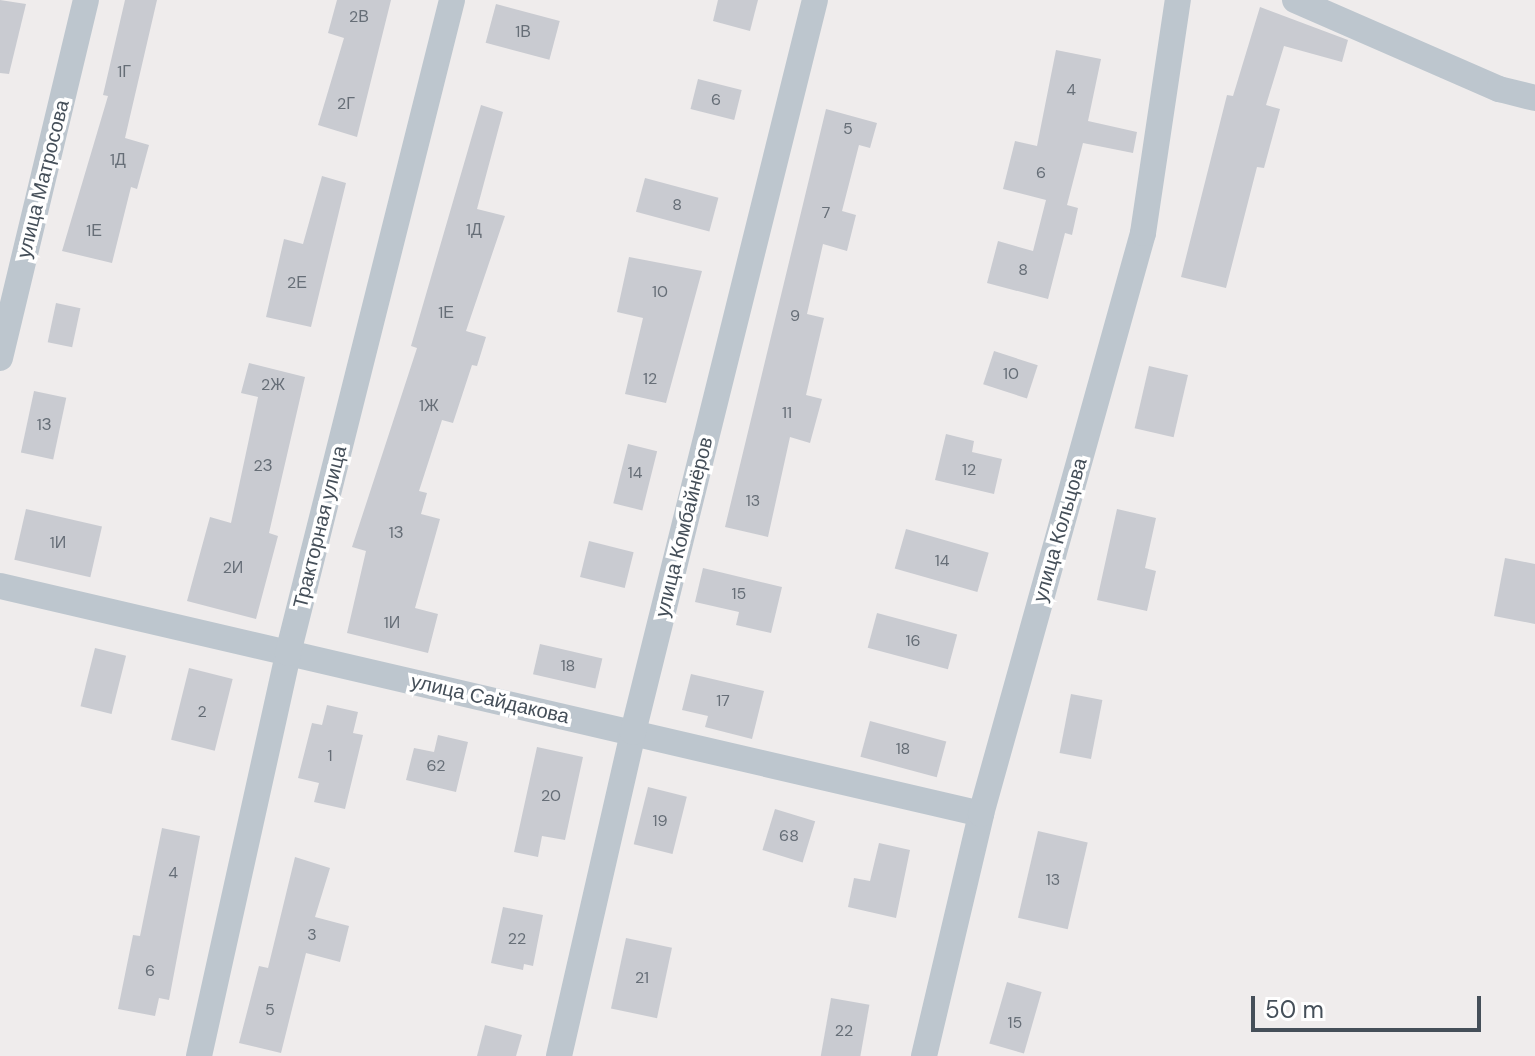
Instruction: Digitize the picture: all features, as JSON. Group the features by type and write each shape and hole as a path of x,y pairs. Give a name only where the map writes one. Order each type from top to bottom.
{"street":[{"name":"улица Матросова","path":"0,358 86,0"},
{"name":"Тракторная улица","path":"199,1056 288,653 452,0"},
{"name":"улица Комбайнёров","path":"559,1056 633,732 815,0"},
{"name":"улица Кольцова","path":"924,1056 981,814 1143,233 1178,0"},
{"path":"1295,0 1499,89 1535,98"},
{"name":"улица Сайдакова","path":"0,586 981,814"}],"building":[{"path":"0,0 26,4 9,74 0,73"},
{"path":"125,0 157,0 125,138 149,145 137,189 131,187 112,263 62,251 108,96 103,95"},
{"path":"337,0 391,0 357,137 318,125 344,38 328,33"},
{"path":"718,0 758,0 750,31 713,21"},
{"path":"496,4 560,21 549,60 486,43"},
{"path":"1260,7 1348,40 1342,62 1284,46 1266,105 1280,109 1264,168 1257,167 1226,288 1181,277 1227,95 1233,96"},
{"path":"1056,50 1101,59 1088,121 1137,132 1133,153 1083,143 1067,205 1078,208 1072,235 1065,233 1048,299 987,283 998,241 1033,251 1046,200 1003,189 1015,141 1037,146"},
{"path":"698,79 742,90 734,120 691,109"},
{"path":"481,105 503,112 477,209 505,216 466,331 486,337 477,366 472,365 453,423 442,420 419,491 427,493 421,514 440,519 415,608 438,614 428,653 347,633 366,551 352,547 417,348 411,346"},
{"path":"826,109 877,123 870,148 859,145 842,211 856,215 847,251 823,244 807,314 824,318 806,395 822,399 810,443 790,437 768,537 725,527"},
{"path":"322,176 346,183 311,327 266,317 284,239 303,244"},
{"path":"645,178 718,198 709,231 636,212"},
{"path":"629,257 702,271 666,403 625,394 643,318 617,312"},
{"path":"56,303 80,308 72,347 48,342"},
{"path":"994,351 1038,365 1027,399 983,384"},
{"path":"249,363 305,377 269,533 278,536 256,619 187,601 210,517 231,523 258,397 241,393"},
{"path":"1149,366 1188,375 1174,437 1135,428"},
{"path":"34,391 66,398 53,459 21,453"},
{"path":"946,434 974,441 972,452 1002,459 994,494 935,480"},
{"path":"628,444 657,451 642,510 613,503"},
{"path":"26,509 102,527 90,577 14,560"},
{"path":"1117,509 1156,518 1145,568 1156,571 1147,611 1097,600"},
{"path":"906,529 989,553 977,592 895,568"},
{"path":"589,541 634,552 625,588 580,577"},
{"path":"1505,558 1535,564 1535,624 1494,616"},
{"path":"703,568 782,587 771,633 736,625 739,612 695,602"},
{"path":"877,613 957,634 948,669 868,648"},
{"path":"540,644 602,658 595,689 533,674"},
{"path":"95,648 126,656 112,714 80,706"},
{"path":"189,668 233,679 215,751 171,740"},
{"path":"691,674 764,691 752,739 705,727 708,716 682,710"},
{"path":"1071,694 1102,700 1091,759 1060,753"},
{"path":"327,705 358,712 353,733 363,735 345,809 314,802 319,783 298,778 312,723 322,725"},
{"path":"870,721 946,741 937,777 860,757"},
{"path":"438,735 468,742 456,792 406,780 414,748 434,752"},
{"path":"537,747 583,757 565,840 542,836 538,857 514,852"},
{"path":"648,787 687,797 673,854 634,844"},
{"path":"775,809 815,821 803,862 762,850"},
{"path":"162,828 200,836 169,1000 159,998 155,1016 118,1009 133,935 140,936"},
{"path":"1038,831 1088,842 1068,929 1018,918"},
{"path":"879,843 910,850 896,918 848,907 854,878 870,881"},
{"path":"295,857 330,868 315,917 349,926 340,962 306,953 281,1053 239,1043 259,966 268,968"},
{"path":"503,907 543,915 533,966 524,964 523,970 491,963"},
{"path":"626,938 672,948 657,1018 611,1008"},
{"path":"1007,982 1042,992 1024,1053 989,1044"},
{"path":"831,998 869,1005 860,1056 821,1056"},
{"path":"485,1025 522,1035 516,1056 477,1056"}]}
